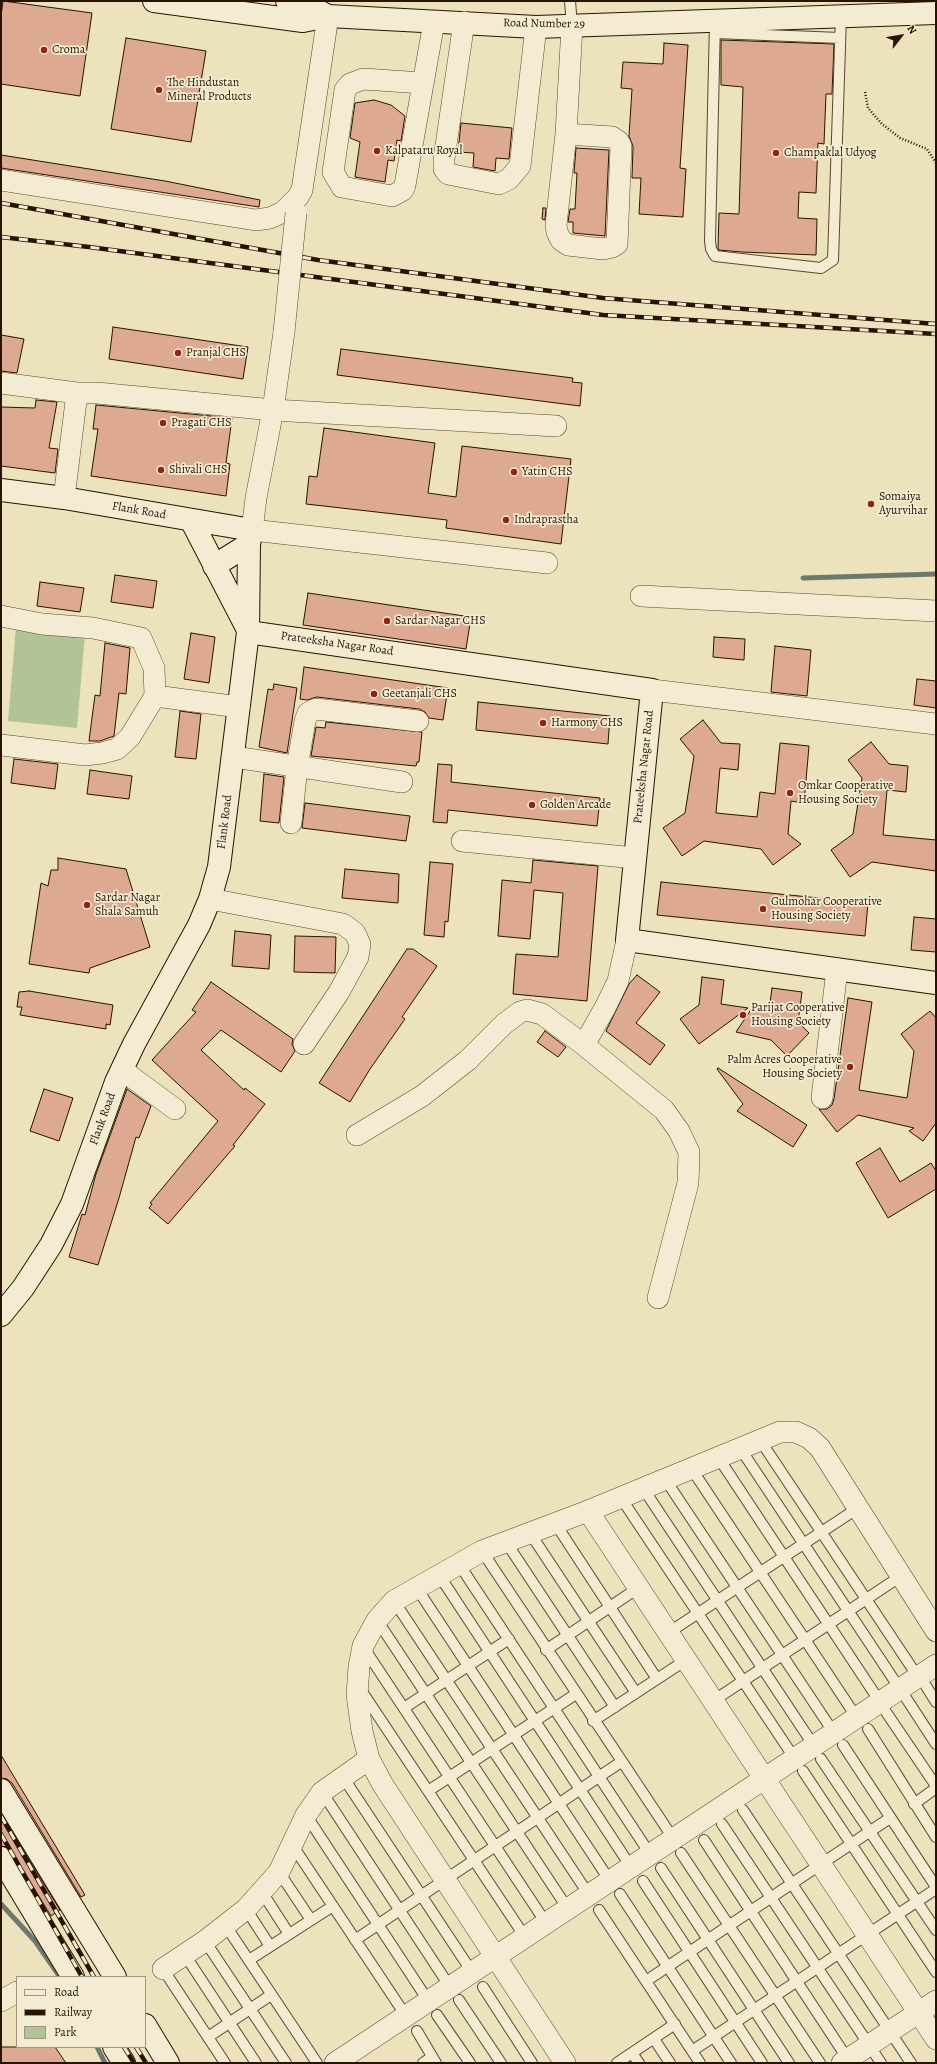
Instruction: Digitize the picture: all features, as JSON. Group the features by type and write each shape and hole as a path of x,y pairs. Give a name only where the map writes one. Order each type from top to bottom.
{"street":[{"name":"Road Number 29","path":"154,1 303,21 329,9 434,22 464,22 536,27 715,27 841,16 936,13"},
{"path":"214,566 250,537 256,498 274,410 284,332 297,205 302,190 307,160 329,9 287,1"},
{"path":"423,83 363,79 350,84 346,90 333,172 342,187 392,196 403,190 423,83 434,22"},
{"path":"464,22 444,159 444,169 448,174 499,184 509,179 520,166 536,27"},
{"path":"566,134 612,137 618,140 621,146 617,244 612,247 603,249 568,245 561,240 557,232 556,225 566,134 572,26"},
{"path":"1,180 256,220 270,218 297,205"},
{"path":"1,187 282,230 284,218 297,205"},
{"path":"1,383 76,393 96,393 274,410 556,426"},
{"path":"64,498 76,393"},
{"name":"Flank Road","path":"1,490 64,498 191,520 250,537 248,632 234,757 219,867 210,899 199,925 122,1070 72,1204 51,1245 23,1288 1,1315"},
{"path":"191,520 248,632"},
{"path":"250,537 547,563"},
{"path":"640,596 936,611"},
{"path":"1,616 42,624 93,628 141,638 154,668 155,696 130,737 117,749 86,755 1,745"},
{"name":"Prateeksha Nagar Road","path":"248,632 652,690 627,940"},
{"path":"652,690 936,724"},
{"path":"155,696 239,707"},
{"path":"291,823 297,768 305,720 308,713 316,709 418,721"},
{"path":"234,757 297,768 402,782"},
{"path":"462,841 635,858"},
{"path":"210,899 343,924 355,933 360,944 358,957 339,992 304,1044"},
{"path":"584,1045 618,981 627,940 936,983"},
{"path":"822,1098 837,969"},
{"path":"357,1135 422,1096 468,1060 504,1024 520,1012 527,1010 542,1014 584,1045 664,1110 679,1131 689,1152 688,1183 658,1298"},
{"path":"122,1070 175,1109"},
{"path":"565,2063 383,1785 370,1759 362,1731 357,1695 358,1667 363,1646 377,1620 394,1601 416,1587 482,1551 621,1498 780,1432 796,1432 809,1438 820,1448 936,1631"},
{"path":"588,1511 936,2040"},
{"path":"335,2063 411,2024 455,1993 477,1980 496,1957 525,1937 568,1909 594,1902 637,1874 677,1846 764,1779 799,1765 922,1682 936,1665"},
{"path":"163,1969 226,1926 246,1909 279,1872 293,1846 306,1816 322,1792 370,1759"},
{"path":"1,1790 114,1976"},
{"path":"1,1858 72,1976"},
{"path":"1,2001 16,1993"},
{"path":"847,2062 869,2045 936,2001"},
{"path":"146,2028 168,2063"},
{"path":"115,2048 124,2063"}],"lane":[{"path":"570,1 572,26"},
{"path":"840,38 715,27 710,241 711,249 715,256 821,268 832,260 841,16"},
{"path":"760,1440 936,1702"},
{"path":"740,1448 936,1744"},
{"path":"718,1457 936,1787 914,1804"},
{"path":"691,1468 862,1723 936,1837"},
{"path":"665,1479 936,1888 918,1902 692,2050"},
{"path":"643,1488 936,1930"},
{"path":"621,1498 936,1972"},
{"path":"668,1633 858,1508"},
{"path":"555,1523 657,1679"},
{"path":"530,1533 636,1693"},
{"path":"506,1542 615,1707"},
{"path":"482,1551 820,2063"},
{"path":"459,1564 789,2063"},
{"path":"439,1575 762,2063"},
{"path":"713,1701 901,1576"},
{"path":"416,1587 731,2063"},
{"path":"546,1650 638,1588"},
{"path":"394,1601 700,2063"},
{"path":"377,1620 568,1909"},
{"path":"404,1708 509,1639"},
{"path":"363,1646 546,1923"},
{"path":"593,1721 686,1660"},
{"path":"358,1685 525,1937"},
{"path":"428,1792 576,1694"},
{"path":"355,1940 621,1762"},
{"path":"343,1777 477,1980 528,2062"},
{"path":"322,1792 501,2063"},
{"path":"743,1810 911,2063"},
{"path":"306,1816 470,2063"},
{"path":"646,1981 890,1818"},
{"path":"722,1824 880,2063"},
{"path":"704,1840 797,1981 847,2062"},
{"path":"293,1846 434,2060 424,2063"},
{"path":"279,1872 311,1920"},
{"path":"262,1892 289,1934"},
{"path":"249,1960 333,1906"},
{"path":"246,1909 270,1946"},
{"path":"226,1926 317,2063"},
{"path":"205,1941 286,2063"},
{"path":"185,1955 256,2063"},
{"path":"163,1969 225,2063"},
{"path":"208,2037 272,1995"},
{"path":"617,2063 674,2024"},
{"path":"654,2039 670,2063"},
{"path":"632,2053 639,2063"}],"path":[{"path":"865,92 868,108 882,124 900,138 927,149 936,163"}],"green space":[{"path":"16,627 85,634 77,728 8,721"}],"building":[{"name":"Croma","path":"3,1 92,13 80,96 1,84 1,16"},
{"name":"The Hindustan Mineral Products","path":"126,38 206,51 191,142 111,129"},
{"name":"Champaklal Udyog","path":"721,40 834,44 832,94 826,94 824,144 818,143 816,193 799,192 798,218 817,219 816,255 742,252 719,250 718,248 719,213 739,214 743,87 721,85"},
{"path":"664,43 688,45 680,168 686,169 683,217 639,214 641,178 632,178 633,146 629,136 632,89 621,88 623,62 663,64"},
{"name":"Kalpataru Royal","path":"374,100 391,105 405,116 401,141 397,140 394,161 388,160 385,182 355,177 360,142 350,138 355,103"},
{"path":"461,123 512,128 509,159 496,158 495,171 473,167 474,153 458,152"},
{"path":"576,148 609,150 605,236 573,233 573,222 568,222 570,209 575,209 577,173 574,173"},
{"path":"1,155 165,181 260,200 259,207 1,168"},
{"path":"543,208 546,208 545,220 542,219"},
{"name":"Pranjal CHS","path":"113,327 248,347 243,379 109,359"},
{"path":"1,335 24,339 17,373 1,371"},
{"path":"341,349 573,378 572,382 582,383 580,406 337,375"},
{"path":"36,400 57,402 49,448 58,449 55,473 1,466 1,407 35,408"},
{"path":"96,405 232,418 226,463 230,464 226,496 91,476 98,429 93,429"},
{"path":"324,428 435,443 428,493 456,497 462,446 571,459 561,544 446,528 447,520 306,504 309,476 317,477"},
{"path":"115,575 157,581 153,608 111,602"},
{"path":"40,582 84,588 80,612 37,606"},
{"name":"Sardar Nagar CHS","path":"308,593 471,617 466,649 303,625"},
{"path":"191,633 215,637 209,683 184,679"},
{"path":"714,637 745,639 744,660 713,657"},
{"path":"105,643 130,648 126,694 119,693 114,736 100,741 89,741 95,695 100,696"},
{"path":"775,646 811,650 807,696 771,692"},
{"name":"Geetanjali CHS","path":"304,667 448,688 443,720 429,718 425,712 419,709 317,697 307,700 300,699"},
{"path":"917,679 936,681 936,708 914,705"},
{"path":"274,684 297,688 287,753 259,747 268,689 273,690"},
{"name":"Harmony CHS","path":"478,702 610,716 608,744 476,730"},
{"path":"180,711 201,714 196,759 175,757"},
{"name":"Omkar Cooperative Housing Society","path":"703,720 721,743 740,744 738,770 720,768 716,813 757,817 760,792 775,794 780,743 809,746 804,803 791,801 788,834 801,844 773,865 761,849 704,841 682,856 663,828 685,813 694,756 680,739"},
{"path":"326,722 422,732 419,762 417,762 416,766 311,756 316,727 325,728"},
{"path":"871,742 889,764 908,766 906,792 887,790 883,835 936,840 936,871 872,862 850,877 831,850 853,834 862,778 848,760"},
{"path":"14,759 58,764 55,789 11,783"},
{"name":"Golden Arcade","path":"438,764 452,765 451,782 600,798 597,826 448,810 447,823 433,822"},
{"path":"90,770 132,776 129,799 87,794"},
{"path":"264,774 284,777 279,823 260,821"},
{"path":"305,803 410,816 406,841 302,828"},
{"name":"Sardar Nagar Shala Samuh","path":"58,858 126,869 150,947 90,968 89,973 29,964 41,883 48,886 51,870 58,870"},
{"path":"533,860 598,866 587,1001 513,994 516,954 558,957 563,893 534,890 530,939 498,936 502,880 531,883"},
{"path":"430,862 453,864 448,922 445,921 444,937 424,935"},
{"path":"345,869 399,874 398,903 342,898"},
{"name":"Gulmohar Cooperative Housing Society","path":"661,882 868,903 865,936 657,915"},
{"path":"914,917 936,919 936,952 911,950"},
{"path":"235,931 271,935 269,969 232,966"},
{"path":"295,936 336,937 335,973 294,972"},
{"path":"407,949 413,949 437,966 402,1017 405,1019 370,1069 350,1102 319,1083"},
{"path":"637,975 660,992 636,1023 665,1045 650,1065 606,1031 629,984"},
{"path":"702,977 724,980 721,1004 748,1008 699,1044 680,1019 699,1005"},
{"path":"211,982 293,1039 292,1044 295,1051 281,1072 221,1030 201,1050 244,1090 245,1088 265,1104 233,1145 235,1146 168,1224 149,1208 152,1204 150,1203 218,1121 152,1060 196,1012 192,1010"},
{"path":"772,988 802,992 798,1022 809,1033 787,1056 771,1040 736,1032 752,1008 769,1010"},
{"path":"29,991 113,1005 110,1025 106,1024 106,1029 20,1015 22,1007 17,1007 19,992"},
{"name":"Palm Acres Cooperative Housing Society","path":"848,998 872,1002 859,1090 907,1098 914,1051 901,1034 930,1011 936,1018 936,1123 923,1141 909,1131 914,1128 858,1115 837,1132 819,1109 827,1109 832,1105 834,1099"},
{"path":"545,1031 566,1047 558,1057 537,1042"},
{"path":"718,1068 807,1125 793,1147 737,1111 743,1104 717,1069"},
{"path":"44,1089 73,1098 59,1141 30,1131"},
{"path":"127,1089 151,1106 139,1138 136,1137 98,1265 69,1257 82,1214 85,1215 96,1174"},
{"path":"880,1148 900,1182 931,1163 936,1171 936,1189 888,1218 856,1163"},
{"path":"1,1755 85,1895 81,1897 12,1783 7,1779 1,1778"},
{"path":"1,1814 60,1910 51,1916 12,1852 7,1847 1,1846"},
{"path":"1,2047 16,2047 56,2048 66,2063 1,2063"}],"waterway":[{"path":"803,578 936,574"},
{"path":"1,1904 35,1941 59,1976"},
{"path":"98,2048 105,2063"}],"railway":[{"path":"1,203 318,260 603,298 936,324"},
{"path":"1,237 89,247 603,315 936,334"},
{"path":"1,1816 93,1976"},
{"path":"1,1834 81,1976"},
{"path":"125,2048 134,2063"},
{"path":"137,2048 146,2063"}],"place":[{"name":"Croma","path":"44,50"},
{"name":"The Hindustan Mineral Products","path":"159,90"},
{"name":"Kalpataru Royal","path":"377,151"},
{"name":"Champaklal Udyog","path":"776,153"},
{"name":"Pranjal CHS","path":"178,353"},
{"name":"Pragati CHS","path":"163,423"},
{"name":"Shivali CHS","path":"161,470"},
{"name":"Yatin CHS","path":"514,472"},
{"name":"Somaiya Ayurvihar","path":"871,504"},
{"name":"Indraprastha","path":"506,520"},
{"name":"Sardar Nagar CHS","path":"387,621"},
{"name":"Geetanjali CHS","path":"374,694"},
{"name":"Harmony CHS","path":"543,723"},
{"name":"Omkar Cooperative Housing Society","path":"790,793"},
{"name":"Golden Arcade","path":"532,805"},
{"name":"Sardar Nagar Shala Samuh","path":"87,905"},
{"name":"Gulmohar Cooperative Housing Society","path":"763,909"},
{"name":"Parijat Cooperative Housing Society","path":"743,1015"},
{"name":"Palm Acres Cooperative Housing Society","path":"850,1067"}]}
